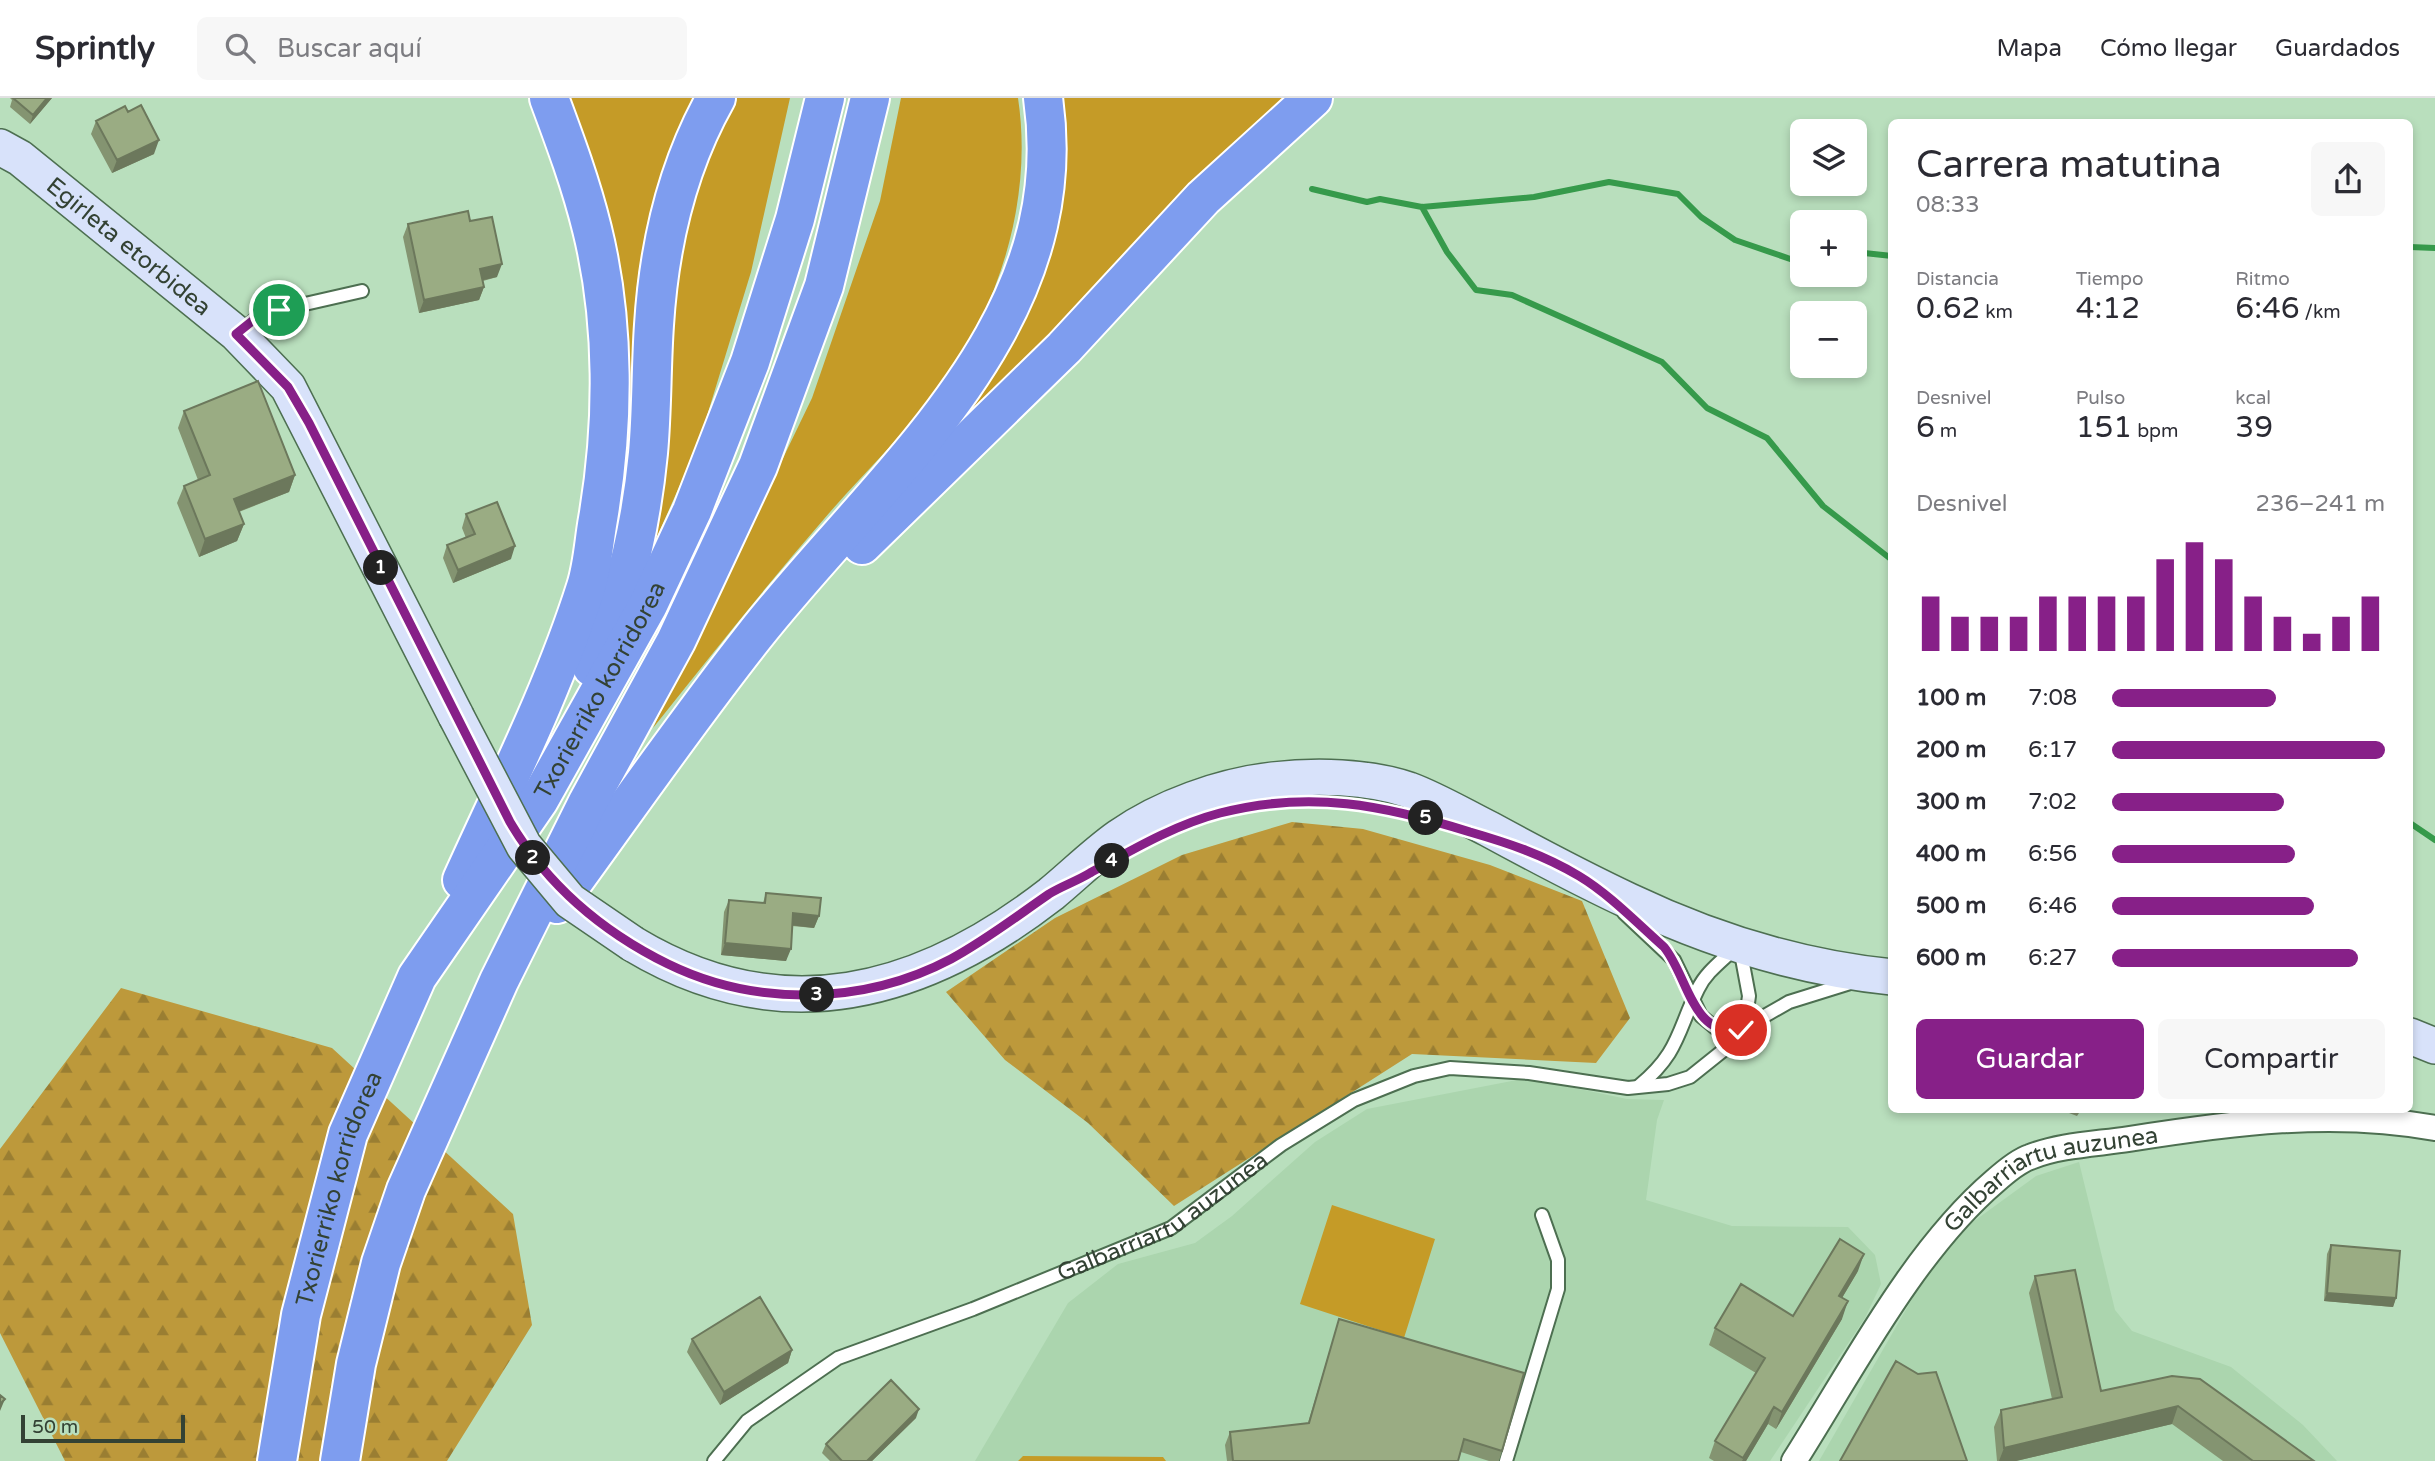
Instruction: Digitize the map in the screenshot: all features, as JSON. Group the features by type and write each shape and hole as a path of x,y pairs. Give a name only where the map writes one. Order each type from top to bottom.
{"highway":[{"path":"417,977 545,697 587,584 604,486 609,406 603,296 593,231 573,163 549,98"},
{"path":"476,889 598,654 624,579 638,525 648,452 658,272 673,197 695,135 716,98"},
{"name":"Txorierriko korridorea","path":"278,1461 301,1315 348,1134 417,977 539,800 648,605 692,511 735,405 795,219 825,98"},
{"name":"Txorierriko korridorea","path":"340,1461 356,1364 389,1240 406,1190 499,981 588,802 718,558 792,381 840,230 870,98"},
{"path":"499,981 756,634 951,404 998,330 1019,288 1044,194 1047,126 1043,98"},
{"path":"703,705 757,658 804,601 1064,348 1203,198 1313,98"}],"street":[{"name":"Egirleta etorbidea","path":"0,146 20,158 236,334 288,387 309,423 524,846 578,907 633,944 681,970 740,989 788,995 829,994 894,982 950,959 1052,892 1159,836 1194,822 1258,805 1297,801 1353,802 1401,811 1527,849 1580,877"},
{"path":"1580,877 1658,914 1739,944 1838,970 1888,977"},
{"path":"2413,1037 2435,1046"},
{"path":"2413,1054 2435,1061"},
{"name":"Galbarriartu auzunea","path":"1794,1461 1914,1273 1969,1205 1996,1180 2028,1158 2059,1149 2229,1123 2350,1119 2435,1128"}],"lane":[{"path":"236,334 261,314 362,291"},
{"path":"1580,877 1664,947 1674,960 1693,1002 1709,1025 1728,1032 1741,1030 1775,1009 1809,995 1888,977"},
{"path":"1639,1086 1670,1055 1708,973 1739,944"},
{"path":"1739,944 1749,996 1741,1030"},
{"name":"Galbarriartu auzunea","path":"714,1461 747,1421 838,1358 973,1309 1171,1228 1281,1145 1366,1095 1414,1076 1451,1068 1529,1073 1609,1087 1668,1084 1701,1071 1730,1045 1741,1030"},
{"path":"1506,1461 1558,1289 1558,1261 1542,1214"}],"shaded area":[{"path":"568,98 698,98 662,178 640,263 634,321 629,458 611,564"},
{"path":"737,98 790,98 751,272 699,442 645,564 667,284 695,169"},
{"path":"901,98 1018,98 1021,173 1008,247 996,284 963,352 943,383 802,545 653,728 812,398 880,201"},
{"path":"1062,98 1292,98 918,466 984,374"},
{"path":"1527,1078 1627,1099 1664,1100 1657,1120 1646,1200 1732,1226 1848,1227 1875,1255 1881,1284 1865,1318 1770,1461 975,1461 1068,1303 1118,1264 1195,1243 1232,1216 1315,1142 1367,1109"},
{"path":"2079,1162 2115,1310 2132,1331 2231,1367 2303,1425 2337,1461 1819,1461 1927,1273 1966,1227 2036,1176"},
{"path":"1332,1205 1435,1239 1404,1338 1300,1304"},
{"path":"1023,1456 1163,1457 1166,1461 1018,1461"}],"green space":[{"path":"1292,822 1363,829 1490,865 1582,901 1630,1018 1596,1063 1412,1054 1174,1206 1088,1123 1005,1060 946,992 1055,918 1182,855"},
{"path":"121,988 332,1048 513,1214 532,1325 447,1461 65,1461 0,1333 0,1149"}],"building":[{"path":"13,98 47,98 33,115"},
{"path":"141,105 159,140 117,160 96,121 125,106 128,112"},
{"path":"468,211 470,221 492,217 502,264 480,269 484,287 424,300 408,224"},
{"path":"258,381 295,475 234,499 244,524 205,539 184,486 210,475 184,411"},
{"path":"497,502 515,546 458,570 447,545 475,534 466,514"},
{"path":"766,893 821,898 819,916 793,913 791,949 725,943 729,900 765,903"},
{"path":"1840,1239 1864,1254 1839,1296 1848,1301 1782,1412 1774,1407 1743,1458 1715,1441 1765,1358 1715,1328 1741,1284 1793,1316"},
{"path":"2331,1245 2400,1251 2396,1298 2327,1293"},
{"path":"2075,1270 2101,1391 2172,1376 2200,1379 2314,1461 2253,1461 2178,1406 2004,1448 2001,1410 2062,1397 2035,1276"},
{"path":"760,1297 792,1350 724,1392 692,1339"},
{"path":"1339,1319 1524,1373 1502,1451 1464,1439 1458,1461 1233,1461 1230,1432 1309,1423"},
{"path":"1896,1361 1918,1374 1936,1372 1967,1461 1840,1461"},
{"path":"891,1380 919,1409 867,1461 842,1461 826,1444"}],"waterway":[{"path":"1312,189 1367,202 1380,199 1422,207 1534,197 1609,182 1678,194 1701,217 1735,240 1790,259"},
{"path":"1422,207 1447,252 1476,290 1512,295 1662,362 1707,408 1767,438 1823,506 1888,557"},
{"path":"2413,247 2435,248"},
{"path":"1867,253 1888,256"},
{"path":"2413,825 2435,840"}],"route":[{"path":"279,310 261,314 236,334 288,387 309,423 502,810 524,846 570,901 653,957 706,980 761,993 809,995 863,989 894,982 950,959 1021,915 1052,892 1159,836 1194,822 1218,813 1258,805 1297,801 1353,802 1401,811 1527,849 1580,877 1664,947 1674,960 1701,1016 1709,1025 1728,1032 1741,1030"}]}
